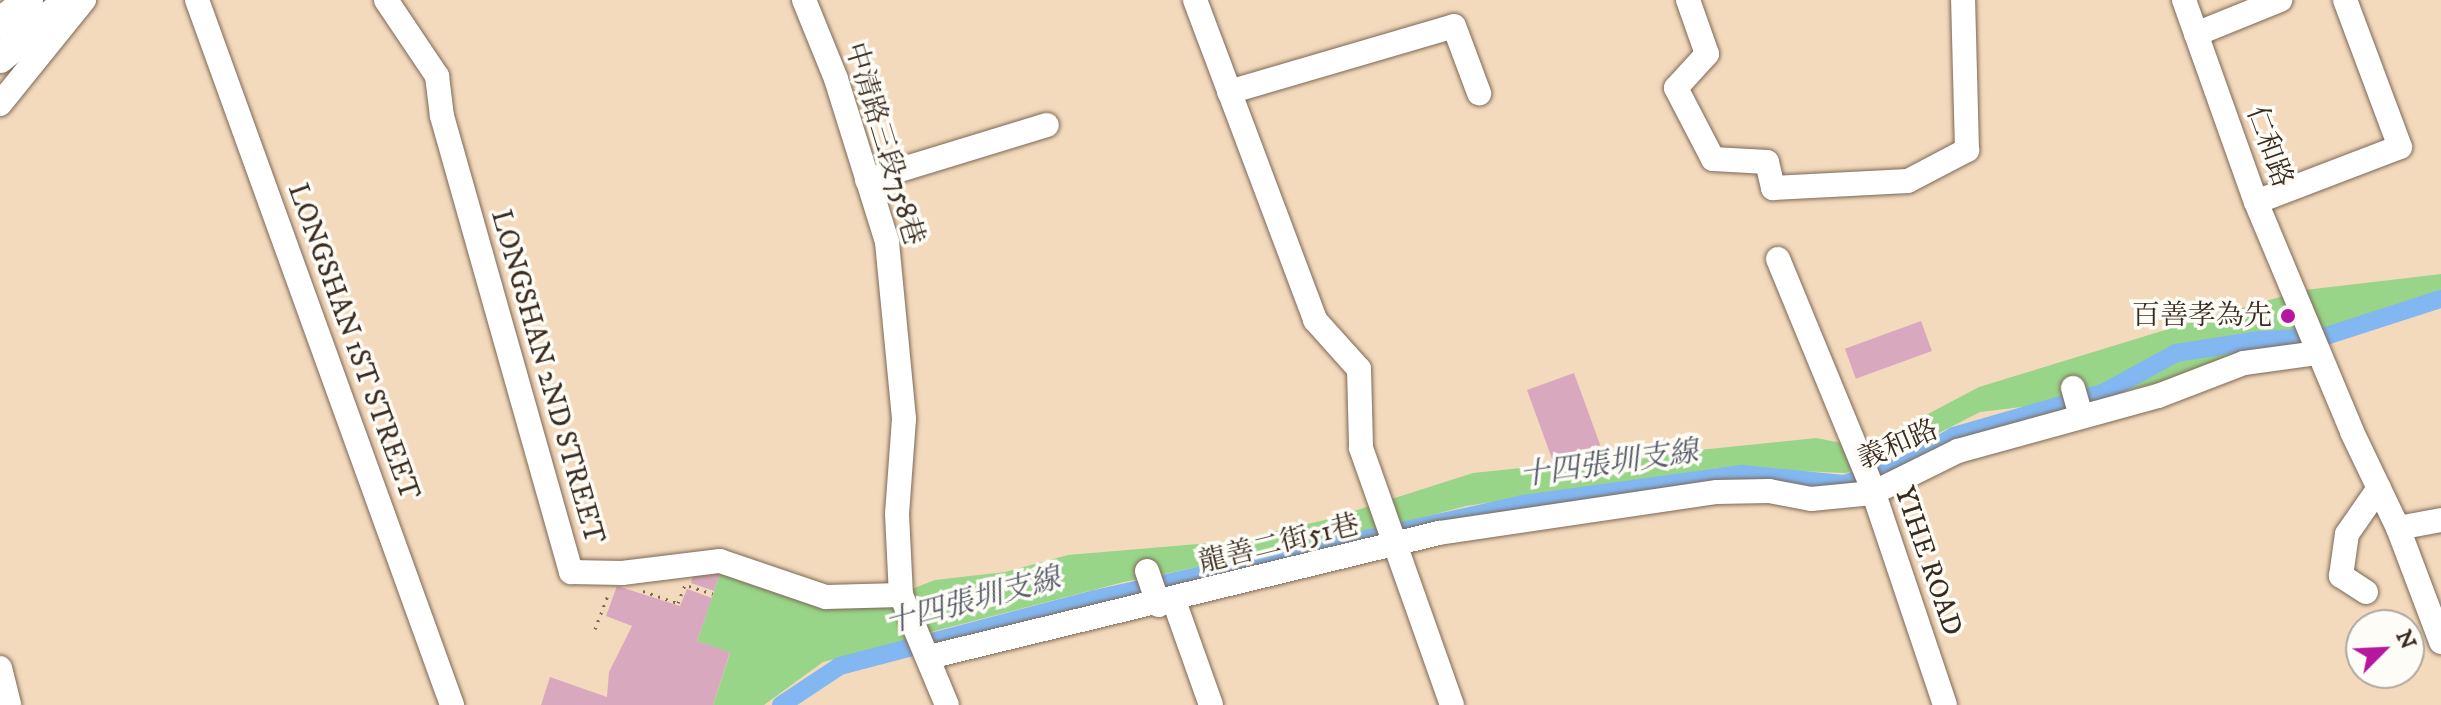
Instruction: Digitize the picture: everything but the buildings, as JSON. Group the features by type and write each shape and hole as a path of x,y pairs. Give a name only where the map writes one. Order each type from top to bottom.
{"main road":[{"path":"0,23 28,0"},
{"path":"0,58 69,0"}],"street":[{"path":"0,104 84,0"},
{"name":"LONGSHAN 1ST STREET","path":"197,0 452,705"},
{"name":"LONGSHAN 2ND STREET","path":"386,0 437,76 442,116 571,572 622,573 720,561 826,597 901,595"},
{"name":"中清路三段758巷","path":"804,0 836,79 887,242 899,332 904,419 897,514 901,595"},
{"path":"1195,0 1315,320 1359,369 1361,448 1386,509 1452,705"},
{"path":"1688,0 1707,54 1676,88 1713,159 1767,162 1773,188 1908,181 1967,150 1963,0"},
{"name":"仁和路","path":"2184,0 2256,202 2318,353 2398,528 2441,642"},
{"path":"2196,34 2280,0"},
{"path":"2256,202 2400,147 2345,0"},
{"path":"1229,92 1454,26 1479,93"},
{"path":"867,180 1047,125"},
{"name":"YIHE ROAD","path":"1778,259 1859,453 1945,705"},
{"name":"義和路","path":"1397,542 1573,510 1717,492 1769,491 1811,499 1872,489 1958,451 2158,396 2244,363 2318,353"},
{"path":"2073,388 2081,416"},
{"path":"2366,592 2341,576 2347,534 2379,488"},
{"path":"2398,528 2441,520"},
{"name":"龍善二街51巷","path":"929,657 1166,603 1397,542"},
{"path":"1147,571 1166,603"},
{"path":"901,595 947,705"},
{"name":"龍善二街51巷","path":"1166,603 1211,705"},
{"path":"0,668 9,705"}],"path":[{"path":"633,588 678,603 685,584 692,577"},
{"path":"595,629 612,584"},
{"path":"685,584 713,594"}],"green space":[{"path":"2441,274 2441,293 2318,334 2314,349 2143,386 2059,411 2055,403 1980,412 1894,456 1846,473 1720,468 1466,506 1354,536 1124,582 923,634 904,592 935,580 1005,572 1068,555 1233,541 1329,519 1473,473 1816,438 1852,445 1890,434 1979,387 2188,323 2305,290"},
{"path":"721,571 898,599 915,639 823,662 764,705 713,705 730,653 697,641"}],"waterway":[{"name":"十四張圳支線","path":"781,705 840,666 1095,599 1522,504 1742,474 1844,484 1912,461 1954,436 2103,393 2176,353 2259,340 2323,337 2441,299"}],"place":[{"name":"百善孝為先","path":"2288,316"}]}
